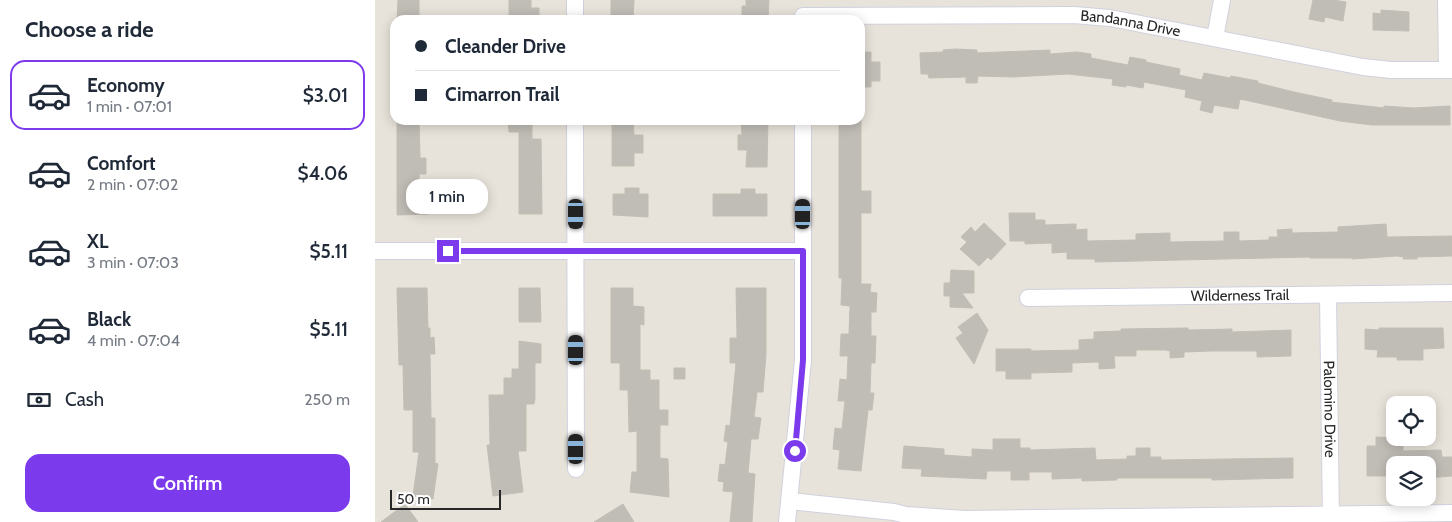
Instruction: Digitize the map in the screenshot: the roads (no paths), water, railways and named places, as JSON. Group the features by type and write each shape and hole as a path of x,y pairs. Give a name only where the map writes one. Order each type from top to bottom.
{"street":[{"path":"575,0 575,15"},
{"path":"1215,38 1222,0"},
{"path":"1446,0 1450,70"},
{"name":"Bandanna Drive","path":"803,12 1022,7 1110,18 1363,67 1391,70 1450,70"},
{"path":"575,125 576,469"},
{"path":"787,522 803,360 803,125"},
{"path":"375,251 803,251"},
{"name":"Wilderness Trail","path":"1028,298 1452,293"},
{"name":"Palomino Drive","path":"1328,295 1331,518"},
{"path":"790,501 895,512 906,515 965,518 1331,518 1452,513"}]}
